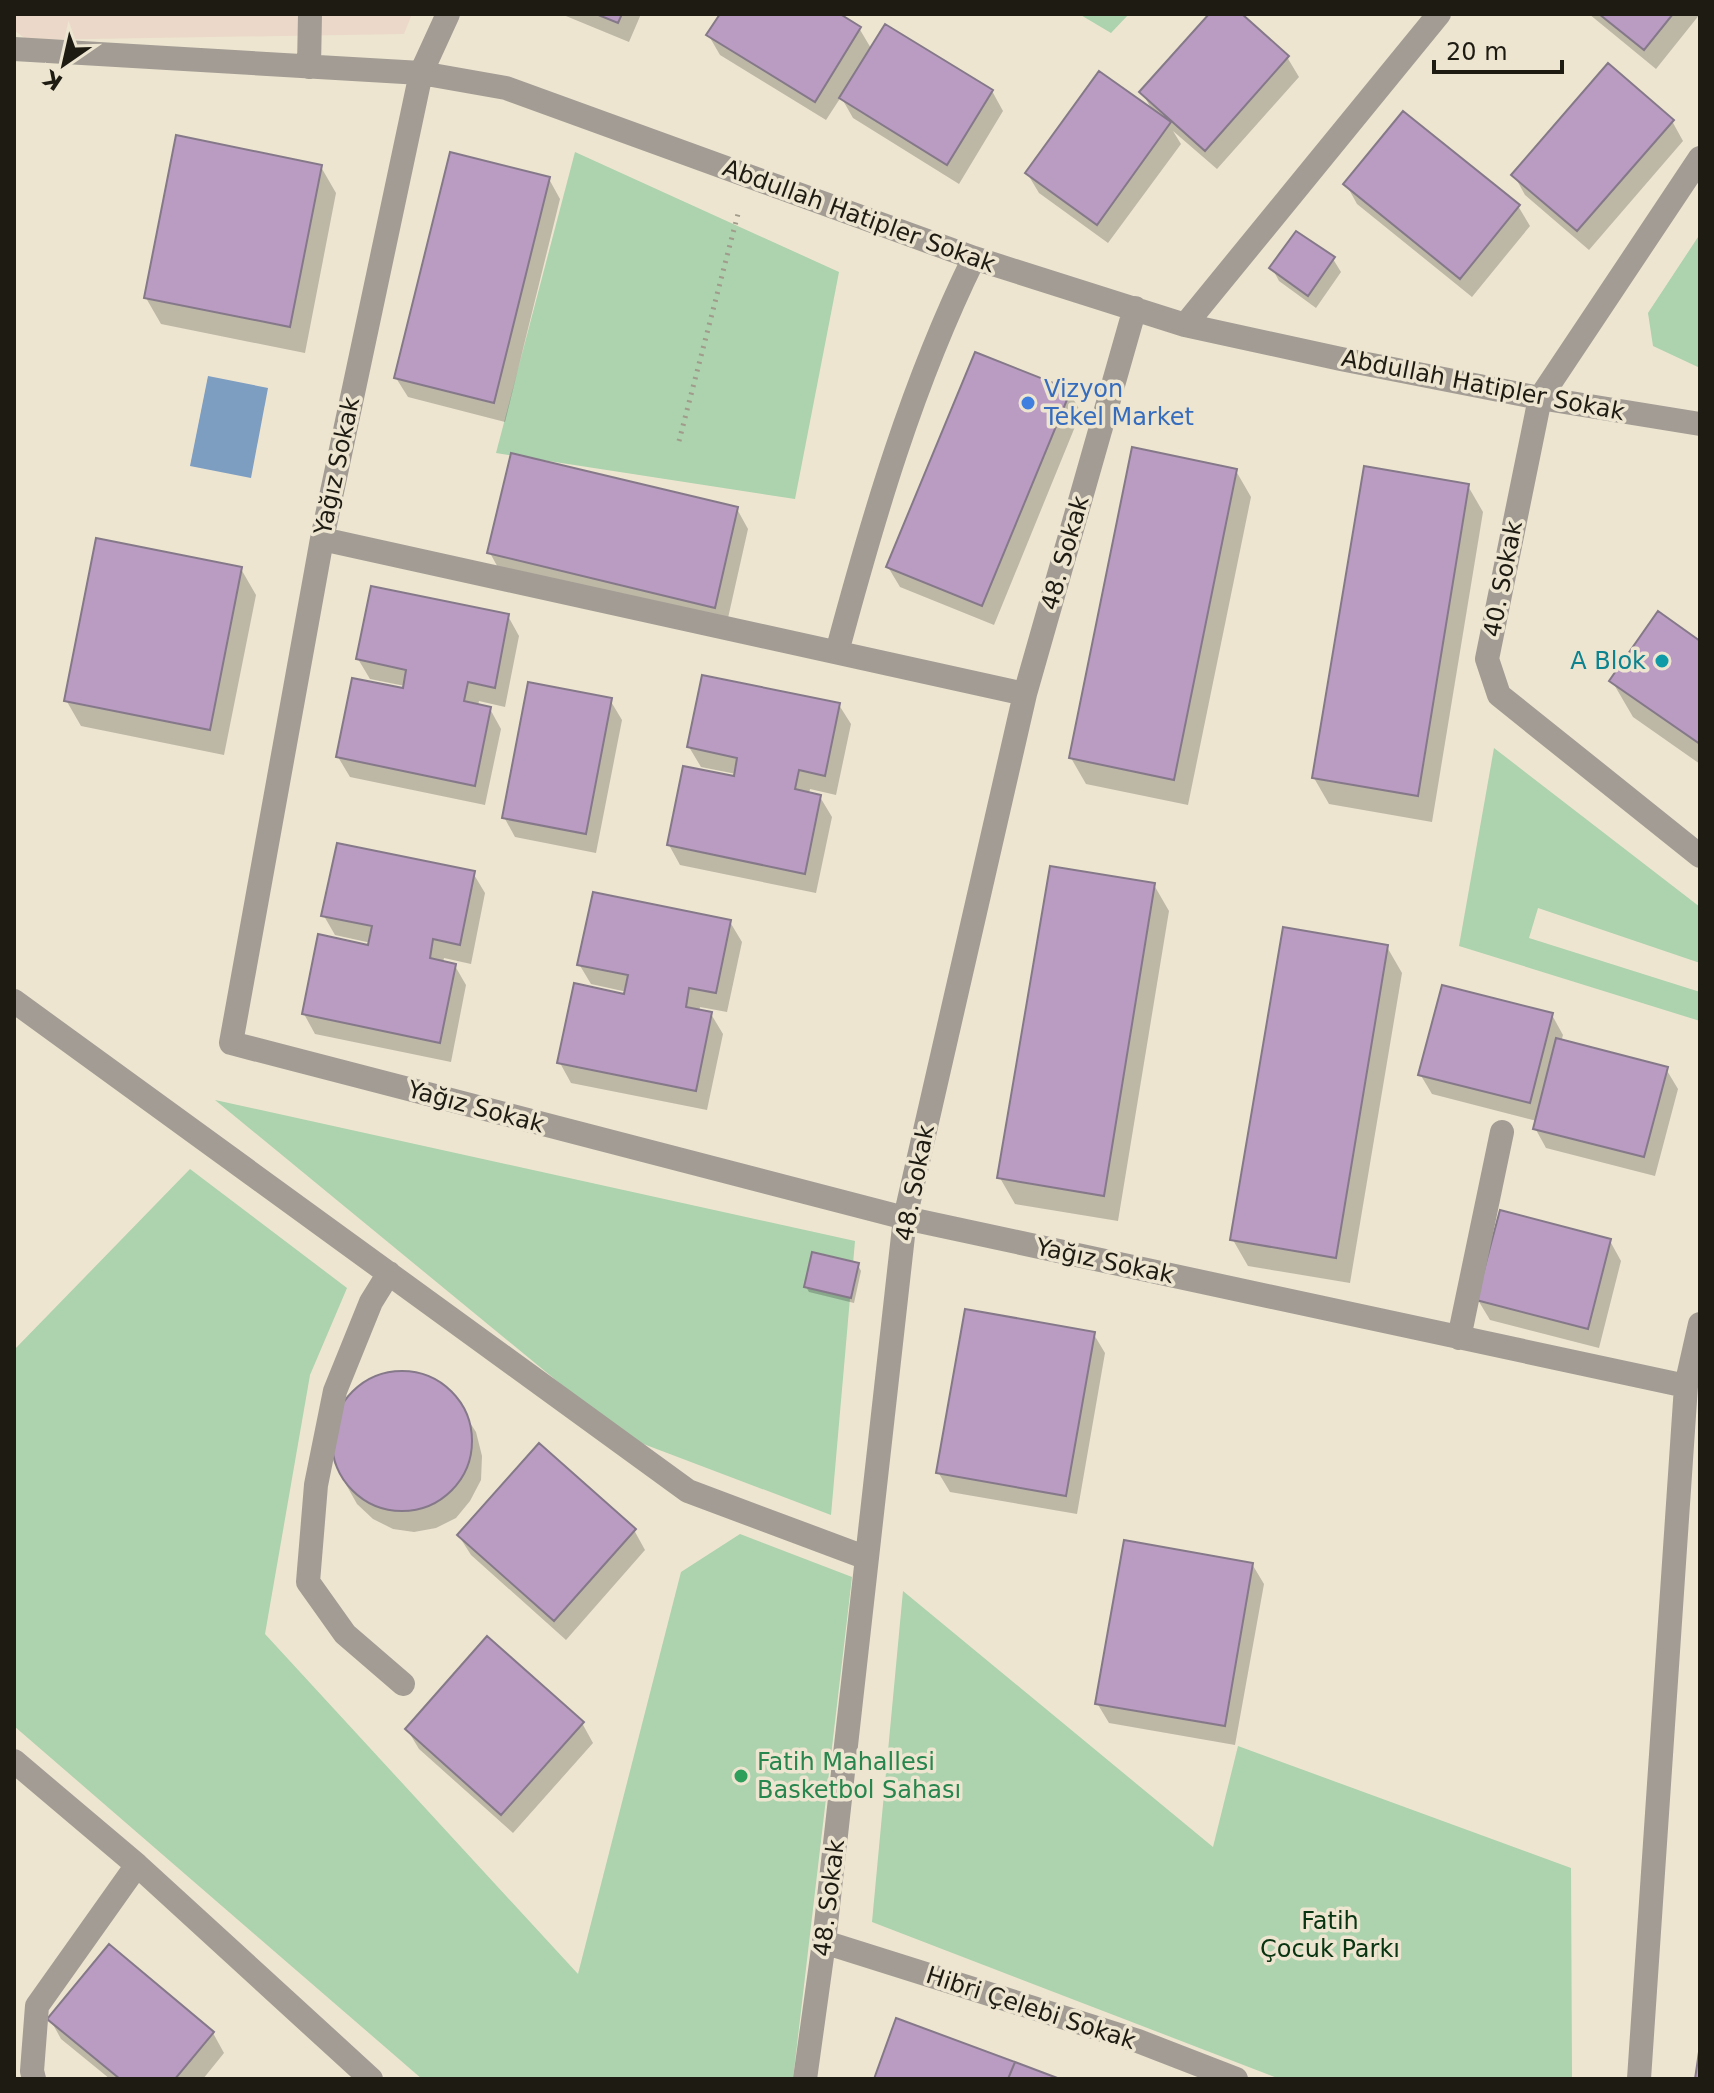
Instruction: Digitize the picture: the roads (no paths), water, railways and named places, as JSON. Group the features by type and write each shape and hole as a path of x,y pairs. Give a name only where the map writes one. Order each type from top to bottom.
{"street":[{"path":"309,67 310,14"},
{"name":"Yağız Sokak","path":"448,14 421,73 322,539 231,1043 905,1218 1686,1386"},
{"path":"1185,325 1439,14"},
{"name":"Abdullah Hatipler Sokak","path":"14,49 421,73 506,88 974,258 1185,325 1540,398 1700,424"},
{"path":"1540,398 1700,158"},
{"path":"837,652 868,537 910,407 974,258"},
{"name":"48. Sokak","path":"805,2079 824,1942 905,1218 1025,694 1135,308"},
{"name":"40. Sokak","path":"1540,398 1487,659 1499,695 1700,856"},
{"path":"322,539 1025,694"},
{"path":"14,1001 688,1491 867,1558"},
{"path":"1459,1338 1502,1132"},
{"path":"389,1273 371,1302 335,1391 316,1485 308,1582 345,1634 403,1684"},
{"path":"1639,2079 1688,1537 1686,1386 1700,1324"},
{"path":"14,1761 137,1865 371,2079"},
{"path":"34,2079 37,2006 137,1865"},
{"name":"Hibri Çelebi Sokak","path":"824,1942 1138,2041 1236,2079"}],"water":[{"path":"208,376 268,388 251,478 190,466"}],"place":[{"name":"Vizyon Tekel Market","path":"1028,403"},
{"name":"A Blok","path":"1662,661"},
{"name":"Fatih Mahallesi Basketbol Sahası","path":"741,1776"}],"park label":[{"name":"Fatih Çocuk Parkı","path":"1330,1935"}]}
